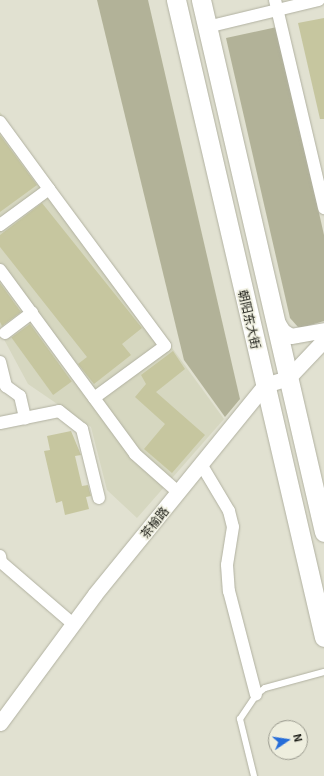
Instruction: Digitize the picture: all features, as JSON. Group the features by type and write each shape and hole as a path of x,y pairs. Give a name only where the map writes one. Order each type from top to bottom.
{"main road":[{"name":"朝阳东大街","path":"176,0 324,637"},
{"name":"朝阳东大街","path":"201,0 324,532"}],"street":[{"path":"207,27 276,5 319,0"},
{"path":"276,5 324,208"},
{"path":"0,122 165,346 94,398"},
{"path":"0,225 49,189"},
{"path":"0,270 135,454 178,492"},
{"path":"5,333 32,313"},
{"path":"274,316 283,331 291,336 324,330"},
{"path":"265,385 288,378 324,340"},
{"path":"0,362 6,386 20,396 25,418"},
{"name":"茶榆路","path":"0,723 73,624 265,385"},
{"path":"0,423 59,412 82,429 99,498"},
{"path":"201,464 229,511 233,527 227,565 230,591 256,695"},
{"path":"0,556 1,562 73,624"}],"lane":[{"path":"254,776 240,719 256,695 265,688 324,672"}],"shaded area":[{"path":"97,0 148,0 240,399 225,417 184,360"},
{"path":"277,27 324,235 324,321 304,327 298,327 290,318 226,38"},
{"path":"0,112 224,419 137,518 107,490 91,427 28,384 0,332"}],"building":[{"path":"324,18 324,119 320,119 298,23"},
{"path":"0,135 37,185 0,212"},
{"path":"42,203 142,328 122,344 131,355 94,384 78,364 87,357 0,247 0,235"},
{"path":"0,283 21,312 2,326 0,322"},
{"path":"30,324 72,381 53,395 11,338"},
{"path":"173,351 185,369 156,392 205,435 172,473 144,449 165,424 135,397 146,384 141,375"},
{"path":"71,431 81,455 75,456 82,486 88,485 91,496 86,497 89,509 65,515 62,501 56,503 44,451 50,450 47,436"}]}
